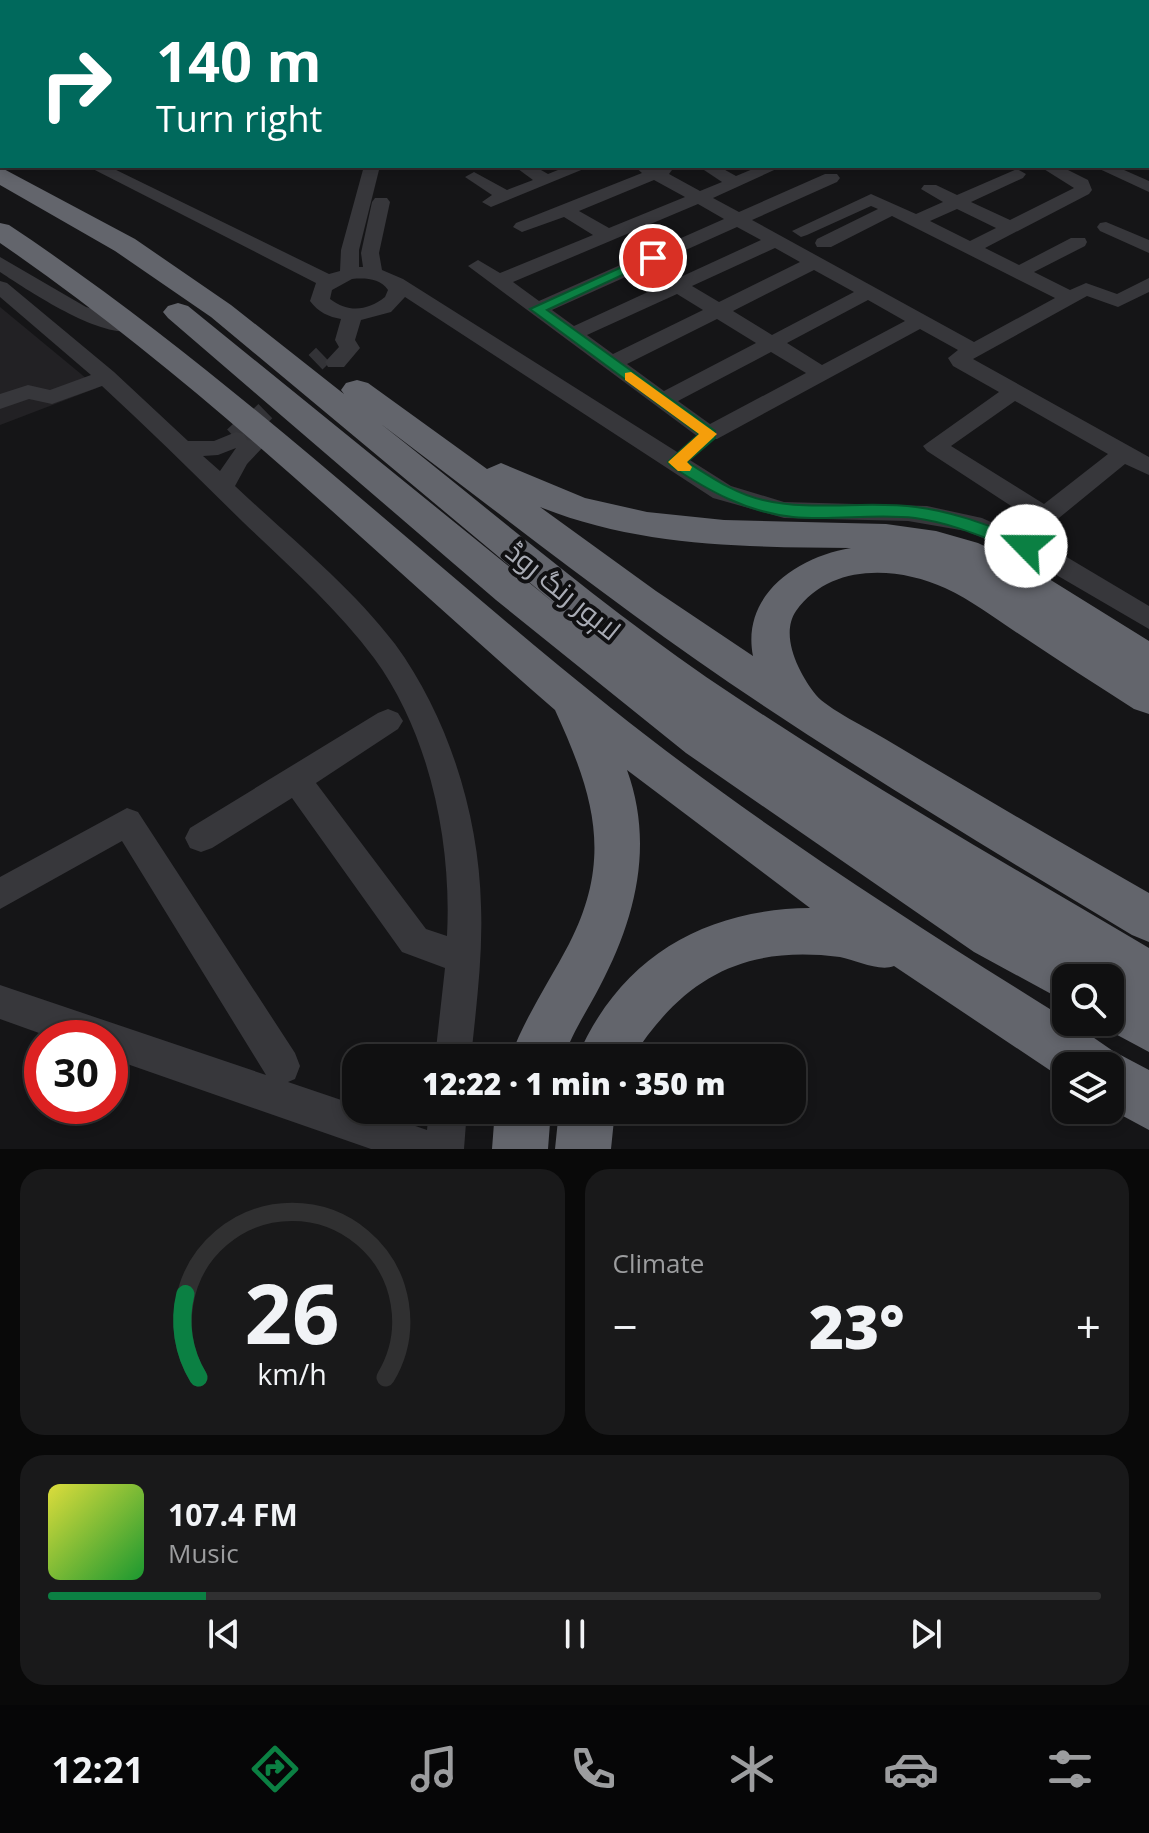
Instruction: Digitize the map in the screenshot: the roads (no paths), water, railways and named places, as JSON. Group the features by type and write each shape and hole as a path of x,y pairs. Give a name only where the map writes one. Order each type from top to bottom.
{"highway":[{"name":"لاہور رنگ روڈ","path":"0,175 56,204 168,273 276,355 661,667 879,813 1081,962"},
{"name":"لاہور رنگ روڈ","path":"0,198 103,258 200,328 521,599 701,740 979,926 1081,962 1149,976"},
{"path":"0,231 57,267 132,325 662,773 846,906 1071,1052"},
{"path":"168,273 216,297 289,342 475,475 642,601 806,712 1136,912"},
{"path":"373,402 523,486 582,509 646,526 706,534 909,539 964,552 1033,587 1149,661"},
{"path":"806,712 785,684 772,655 770,640 778,608 793,586 815,571 850,561 878,559 906,562 962,580 1149,697"},
{"path":"544,1044 600,935 613,890 619,849 616,810 607,775 571,697"},
{"path":"610,1044 648,990 684,961 724,941 779,932 822,930 868,938 927,958"},
{"path":"1124,1011 1149,1026"},
{"path":"1124,1086 1149,1102"},
{"path":"520,1149 522,1124"},
{"path":"583,1149 586,1124"}],"street":[{"path":"99,168 329,282"},
{"path":"349,274 350,250 371,168"},
{"path":"373,273 370,253 390,168"},
{"path":"525,168 546,180"},
{"path":"474,177 498,199 578,168"},
{"path":"522,227 657,168 700,198 777,240 819,253 869,292 974,350"},
{"path":"710,168 736,183"},
{"path":"498,281 770,168"},
{"path":"971,248 1083,190 1082,184 1072,177 1052,168"},
{"path":"1106,168 1149,187"},
{"path":"916,221 1017,174"},
{"path":"537,309 831,178"},
{"path":"930,189 1035,240"},
{"path":"801,231 869,199 1069,297"},
{"path":"612,363 718,310 893,209"},
{"path":"565,210 607,235"},
{"path":"1106,227 1149,247"},
{"path":"571,335 777,240"},
{"path":"1019,272 1078,242"},
{"path":"0,263 66,307 95,320 132,325"},
{"path":"478,266 709,434"},
{"path":"396,283 398,295 388,307 372,313 353,315 333,312 320,301 319,295 329,282 349,274 373,273 396,283 722,492 759,505 794,511 911,512 949,518 1015,540 1149,619"},
{"path":"1141,460 959,359 1088,288 1118,301 1149,284"},
{"path":"678,286 822,374"},
{"path":"0,287 58,332 365,628 403,682 427,727 450,800 464,888 454,1044"},
{"path":"663,400 869,292"},
{"path":"388,307 450,317"},
{"path":"330,358 350,348 345,340 353,315"},
{"path":"676,462 709,434 920,321"},
{"path":"0,402 28,392 52,397 106,377"},
{"path":"1015,391 935,446 1045,516"},
{"path":"182,449 236,448 222,488"},
{"path":"1015,540 1045,516 1141,460"},
{"path":"201,838 388,721"},
{"path":"296,780 414,941 462,958"},
{"path":"0,894 127,822 282,1066"},
{"path":"0,1002 52,1020"},
{"path":"128,1046 427,1149"},
{"path":"445,1149 447,1124"}],"tunnel":[{"path":"251,425 323,355"},
{"path":"236,439 253,423"}]}
